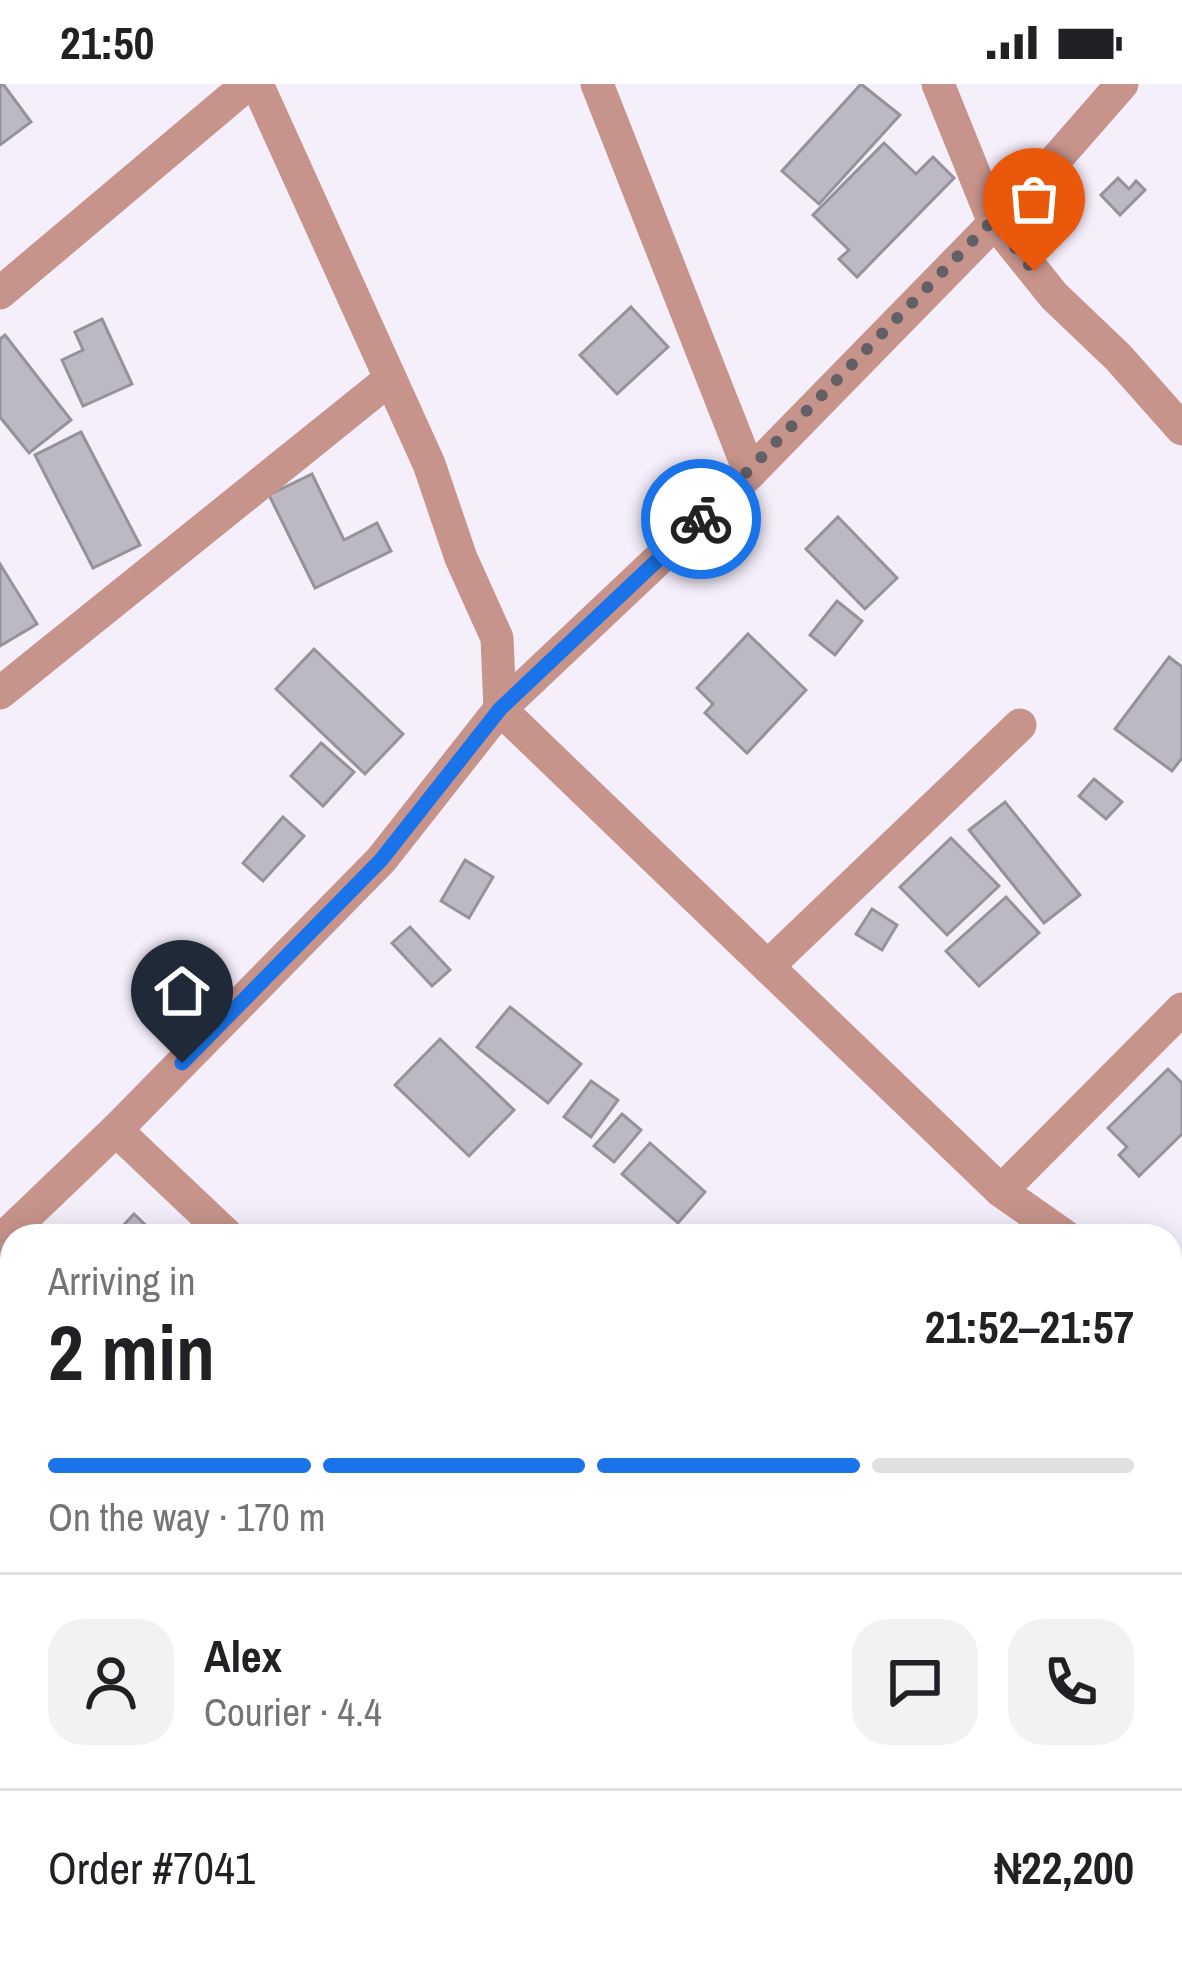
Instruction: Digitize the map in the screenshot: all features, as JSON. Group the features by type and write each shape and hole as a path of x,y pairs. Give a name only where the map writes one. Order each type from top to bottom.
{"street":[{"path":"0,293 252,84 429,464 461,558 497,638 500,709 1001,1191 1048,1224"},
{"path":"597,84 750,473"},
{"path":"938,84 993,220 1054,296 1118,357 1182,429"},
{"path":"4,1222 116,1130 381,860 500,709 750,473 1052,164 1121,84"},
{"path":"0,693 390,379"},
{"path":"768,966 1020,725"},
{"path":"1001,1191 1182,1009"},
{"path":"116,1130 215,1224"}],"building":[{"path":"861,84 900,115 819,204 782,171"},
{"path":"0,86 31,122 0,145"},
{"path":"884,143 916,174 933,157 954,178 857,277 839,259 849,250 813,215"},
{"path":"1118,178 1129,189 1136,181 1145,190 1120,215 1101,195"},
{"path":"631,307 668,347 617,394 580,355"},
{"path":"102,319 132,384 83,406 62,360 83,350 75,332"},
{"path":"5,335 71,420 29,453 0,417 0,339"},
{"path":"81,432 140,545 93,568 35,455"},
{"path":"312,474 344,540 377,523 391,551 315,588 269,495"},
{"path":"838,517 897,578 865,609 806,549"},
{"path":"0,564 37,624 0,646"},
{"path":"837,601 862,621 835,655 810,635"},
{"path":"748,634 806,690 747,753 705,713 713,704 697,688"},
{"path":"314,649 403,734 365,774 276,689"},
{"path":"1169,657 1182,667 1182,758 1172,771 1115,729"},
{"path":"321,743 354,772 323,806 291,776"},
{"path":"1094,779 1122,802 1106,819 1079,796"},
{"path":"1005,802 1080,895 1044,923 969,830"},
{"path":"283,817 304,836 263,881 243,863"},
{"path":"951,838 999,886 947,935 900,887"},
{"path":"465,860 493,877 469,918 441,901"},
{"path":"1006,897 1039,933 979,986 946,951"},
{"path":"872,909 897,925 882,950 856,934"},
{"path":"410,927 450,970 432,986 392,943"},
{"path":"510,1007 581,1064 548,1103 477,1047"},
{"path":"440,1039 514,1110 469,1156 395,1085"},
{"path":"1168,1069 1182,1083 1182,1134 1139,1176 1119,1155 1127,1147 1108,1128"},
{"path":"591,1081 618,1100 591,1137 564,1117"},
{"path":"622,1114 641,1130 614,1162 594,1146"},
{"path":"650,1143 705,1192 678,1223 622,1174"},
{"path":"134,1214 144,1224 125,1224"}],"way so far":[{"path":"701,519 993,220 1034,271"}],"route":[{"path":"182,1063 381,860 500,709 701,519"}]}
